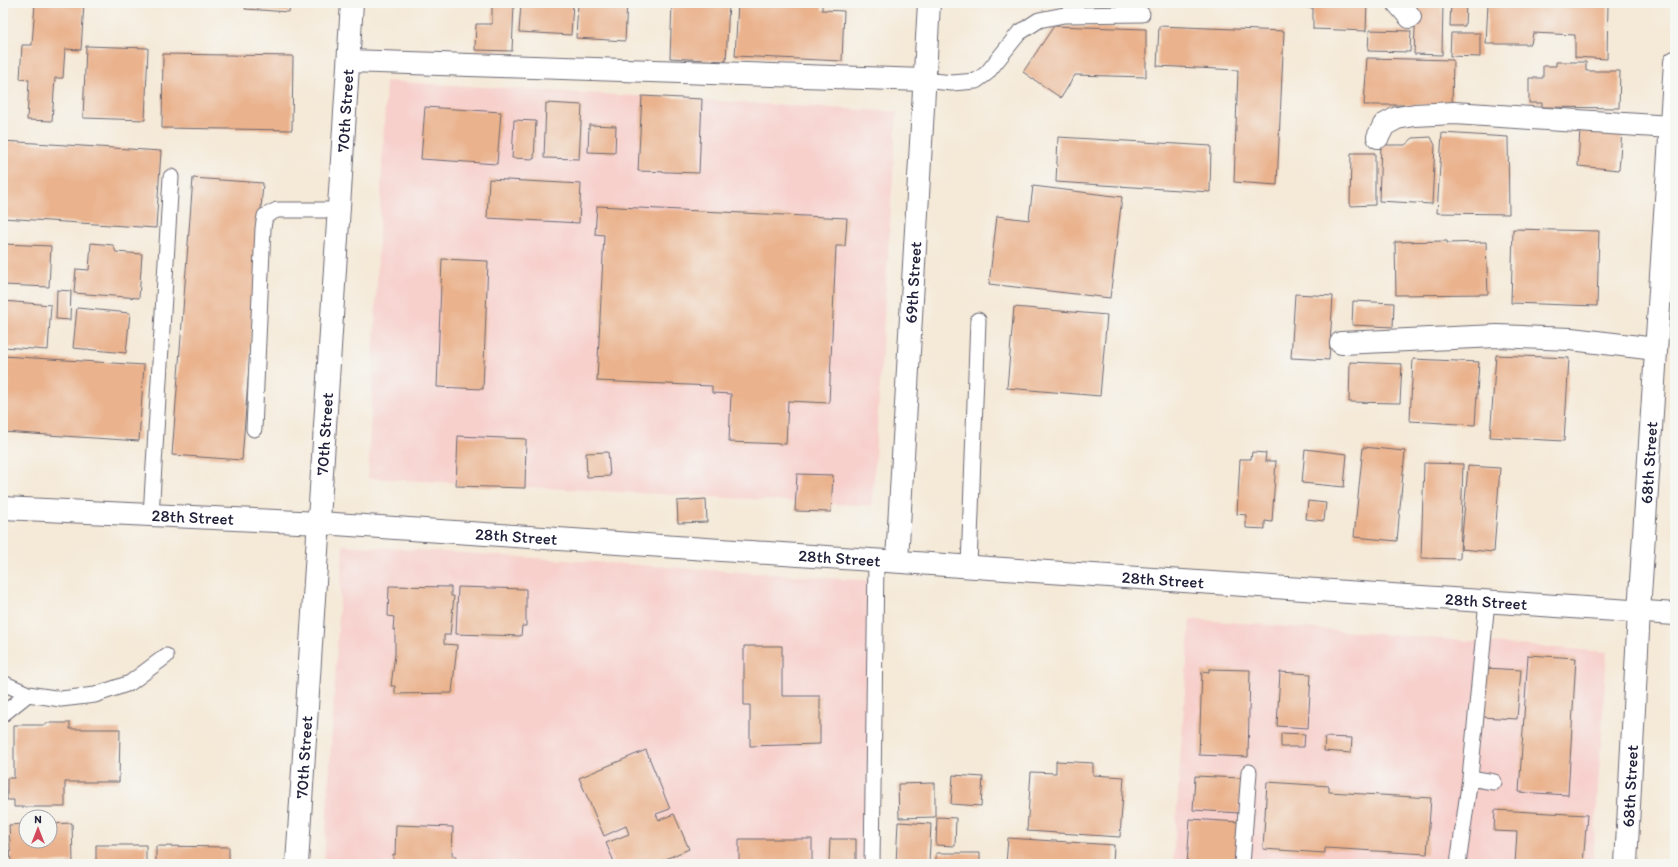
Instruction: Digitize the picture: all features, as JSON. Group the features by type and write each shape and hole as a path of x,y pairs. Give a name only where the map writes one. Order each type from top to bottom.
{"street":[{"name":"70th Street","path":"297,864 320,523 338,210 352,3"},
{"name":"69th Street","path":"887,561 929,3"},
{"path":"349,61 924,80"},
{"name":"68th Street","path":"1626,864 1639,611 1675,62"},
{"path":"1378,137 1384,125 1397,118 1415,115 1454,113 1671,128"},
{"path":"1341,343 1497,336 1571,339 1656,349"},
{"name":"28th Street","path":"3,508 320,523 1675,614"}],"lane":[{"path":"924,80 952,83 976,81 987,73 1019,33 1039,20 1064,15 1142,14"},
{"path":"151,516 171,177"},
{"path":"254,429 262,228 265,216 277,210 338,210"},
{"path":"969,566 978,320"},
{"path":"872,864 887,561"},
{"path":"1458,864 1470,778 1487,601"},
{"path":"3,683 28,694 61,699 95,695 130,683 166,656"},
{"path":"3,714 28,694"},
{"path":"1242,864 1250,772"},
{"path":"1470,778 1494,782"}],"shaded area":[{"path":"386,81 897,112 872,506 368,478"},
{"path":"343,545 875,581 867,864 324,864"},
{"path":"1190,619 1607,652 1593,864 1173,864"}],"building":[{"path":"35,3 84,3 81,50 65,49 63,78 55,78 52,121 27,120 29,80 20,79 22,45 32,45"},
{"path":"246,3 290,3 289,12 245,9"},
{"path":"492,3 507,3 507,5 514,5 512,51 475,50 476,24 492,24"},
{"path":"521,3 573,3 571,35 519,32"},
{"path":"578,3 627,3 625,41 576,38"},
{"path":"672,3 729,3 726,61 670,58"},
{"path":"738,3 822,3 822,10 844,11 842,61 735,56"},
{"path":"1297,3 1367,3 1366,31 1313,29 1313,8 1297,7"},
{"path":"1416,3 1443,3 1442,55 1414,54"},
{"path":"1451,3 1466,3 1465,26 1450,26"},
{"path":"1488,3 1608,3 1607,59 1575,57 1575,35 1533,33 1531,44 1486,44"},
{"path":"1054,26 1146,29 1146,77 1075,75 1061,98 1023,72"},
{"path":"1159,26 1284,31 1277,185 1234,182 1238,70 1157,66"},
{"path":"1369,30 1411,31 1410,52 1368,51"},
{"path":"1451,33 1480,33 1480,57 1450,56"},
{"path":"86,46 148,48 145,120 83,118"},
{"path":"163,54 293,56 292,130 162,128"},
{"path":"1367,58 1453,60 1452,105 1364,105"},
{"path":"1556,62 1586,62 1586,71 1620,71 1619,108 1542,107 1542,103 1529,103 1529,78 1543,78 1543,66 1556,66"},
{"path":"642,96 702,99 699,173 638,171"},
{"path":"546,103 582,105 579,159 544,158"},
{"path":"425,107 501,112 497,164 421,159"},
{"path":"514,120 536,121 534,159 512,158"},
{"path":"589,125 616,126 615,153 588,152"},
{"path":"1580,128 1622,130 1619,170 1578,166"},
{"path":"1442,133 1508,137 1509,214 1437,213"},
{"path":"1058,137 1211,146 1210,192 1056,182"},
{"path":"1431,137 1435,145 1432,204 1379,201 1381,145 1405,145 1413,138"},
{"path":"3,141 161,151 156,228 3,218"},
{"path":"1351,153 1375,153 1375,205 1350,206"},
{"path":"193,178 263,183 242,460 172,455"},
{"path":"489,179 581,184 579,223 487,218"},
{"path":"1033,186 1122,197 1110,298 989,284 997,216 1029,220"},
{"path":"597,206 847,218 845,246 836,246 829,403 788,401 786,444 729,442 731,394 712,393 712,386 597,381 604,235 595,234"},
{"path":"1513,229 1599,231 1597,306 1511,303"},
{"path":"1447,241 1447,243 1486,242 1488,294 1396,295 1395,242"},
{"path":"91,243 113,245 116,252 142,254 139,298 74,293 76,269 89,270"},
{"path":"3,244 51,246 49,287 3,285"},
{"path":"442,259 488,261 483,389 437,387"},
{"path":"57,290 71,291 70,320 56,319"},
{"path":"1295,294 1333,296 1329,360 1291,358"},
{"path":"3,301 51,305 48,350 3,347"},
{"path":"1353,301 1394,303 1393,327 1352,325"},
{"path":"1014,307 1107,315 1100,396 1007,388"},
{"path":"77,308 130,313 126,353 73,348"},
{"path":"1496,355 1569,358 1564,441 1490,437"},
{"path":"3,356 144,365 139,441 3,432"},
{"path":"1413,359 1479,362 1475,425 1410,421"},
{"path":"1350,362 1402,364 1400,403 1349,402"},
{"path":"458,436 526,439 525,488 456,486"},
{"path":"1363,447 1405,451 1397,541 1354,537"},
{"path":"1305,449 1347,454 1344,487 1302,483"},
{"path":"608,452 610,476 587,477 586,453"},
{"path":"1252,452 1266,453 1265,461 1276,461 1272,522 1265,521 1265,529 1246,528 1246,515 1237,514 1240,459 1251,459"},
{"path":"1424,463 1463,464 1460,559 1421,558"},
{"path":"1468,466 1500,468 1494,552 1461,549"},
{"path":"797,474 833,475 831,512 795,511"},
{"path":"706,499 707,522 678,523 677,501"},
{"path":"1308,501 1326,503 1324,521 1306,519"},
{"path":"389,586 451,587 451,596 454,596 450,635 444,635 444,644 457,645 452,693 395,694 395,686 391,686 395,654 395,630 393,630 394,617 388,616"},
{"path":"458,587 526,589 526,626 522,626 521,636 456,634"},
{"path":"744,646 782,646 782,696 820,696 820,744 750,746 750,705 744,705"},
{"path":"1528,655 1576,658 1568,795 1519,792"},
{"path":"1485,668 1521,670 1517,719 1481,717"},
{"path":"1209,669 1250,670 1248,757 1199,755 1202,671 1209,672"},
{"path":"1280,672 1311,674 1308,728 1277,726"},
{"path":"45,723 70,723 70,729 120,729 119,782 65,782 65,807 14,807 14,800 7,800 7,778 14,778 14,725 45,725"},
{"path":"1281,733 1305,734 1304,747 1281,747"},
{"path":"1325,737 1352,738 1351,753 1324,751"},
{"path":"646,750 670,809 656,814 659,820 674,814 689,849 654,864 615,864 606,843 629,834 626,826 604,836 579,778"},
{"path":"1056,761 1093,763 1093,775 1124,777 1120,837 1027,831 1031,772 1056,773"},
{"path":"953,775 983,777 981,806 951,804"},
{"path":"1195,776 1241,778 1239,813 1193,810"},
{"path":"1267,782 1329,786 1329,792 1431,798 1427,854 1325,848 1325,853 1263,849"},
{"path":"935,783 935,817 899,818 898,784"},
{"path":"1495,810 1587,815 1583,864 1515,864 1517,832 1494,831"},
{"path":"937,817 956,818 955,846 936,845"},
{"path":"1190,819 1239,822 1236,864 1187,864"},
{"path":"898,822 931,824 929,864 896,864"},
{"path":"72,823 73,862 11,864 9,825 18,824 18,849 58,849 58,824"},
{"path":"396,825 453,827 452,856 456,856 455,864 393,864 393,854 395,855"},
{"path":"3,836 7,836 7,864 3,864"},
{"path":"1008,838 1114,845 1113,864 1006,864"},
{"path":"739,839 812,839 812,864 739,864"},
{"path":"830,839 856,839 856,864 829,864"},
{"path":"96,845 146,845 146,864 96,864"},
{"path":"156,846 229,847 229,864 156,864"},
{"path":"936,853 980,853 980,864 936,864"}]}
